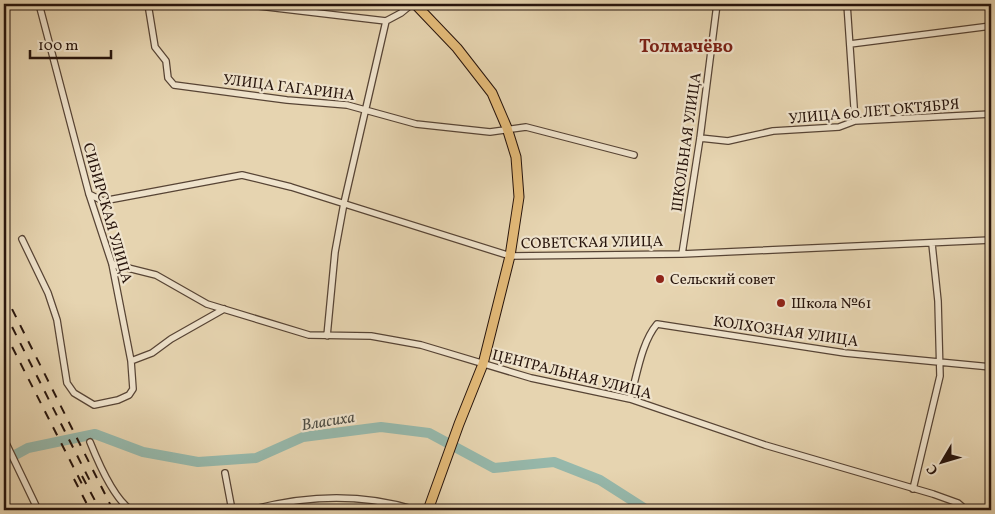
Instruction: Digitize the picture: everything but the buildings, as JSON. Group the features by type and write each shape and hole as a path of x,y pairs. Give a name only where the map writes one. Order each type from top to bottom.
{"main road":[{"path":"414,4 457,48 492,93 507,128 516,157 519,197 510,256 483,364 458,424 428,510"}],"street":[{"name":"СИБИРСКАЯ УЛИЦА","path":"22,239 48,294 57,320 67,383 74,393 94,404 118,400 129,395 133,389 131,361 112,264 89,194 39,4"},
{"name":"УЛИЦА ГАГАРИНА","path":"148,4 155,47 166,61 168,78 174,85 287,100 347,105 416,124 490,132 507,128 526,127 634,155"},
{"path":"242,4 386,20 402,13 414,4"},
{"name":"ШКОЛЬНАЯ УЛИЦА","path":"682,254 700,138 717,4"},
{"path":"847,4 855,121"},
{"path":"327,336 335,252 344,203 386,20"},
{"path":"850,44 991,26"},
{"name":"УЛИЦА 60 ЛЕТ ОКТЯБРЯ","path":"700,138 728,141 773,131 839,127 855,121 991,114"},
{"name":"СОВЕТСКАЯ УЛИЦА","path":"89,194 103,201 242,175 344,203 510,256 682,254 991,240"},
{"path":"912,489 940,376 941,361 932,244"},
{"name":"ЦЕНТРАЛЬНАЯ УЛИЦА","path":"112,264 156,275 207,304 309,335 371,336 421,345 531,378 630,399 765,445 958,503 966,510"},
{"path":"131,361 152,353 171,339 224,309"},
{"name":"КОЛХОЗНАЯ УЛИЦА","path":"630,399 643,354 652,330 658,324 845,353 991,366"},
{"path":"5,441 38,510"},
{"path":"90,442 112,487 121,501 131,510"},
{"path":"210,510 232,510 225,473"},
{"path":"252,510 317,498 368,500 392,503 416,510"}],"waterway":[{"name":"Власиха","path":"4,461 28,448 95,434 143,452 198,462 256,458 303,437 381,427 429,433 494,468 554,462 600,480 647,510"}],"railway":[{"path":"4,293 113,510"},
{"path":"4,311 90,481"},
{"path":"4,331 82,484"},
{"path":"82,476 100,510"},
{"path":"74,479 90,510"}],"place":[{"name":"Сельский совет","path":"660,279"},
{"name":"Школа №61","path":"781,303"}],"district":[{"name":"Толмачёво","path":"686,46"}]}
